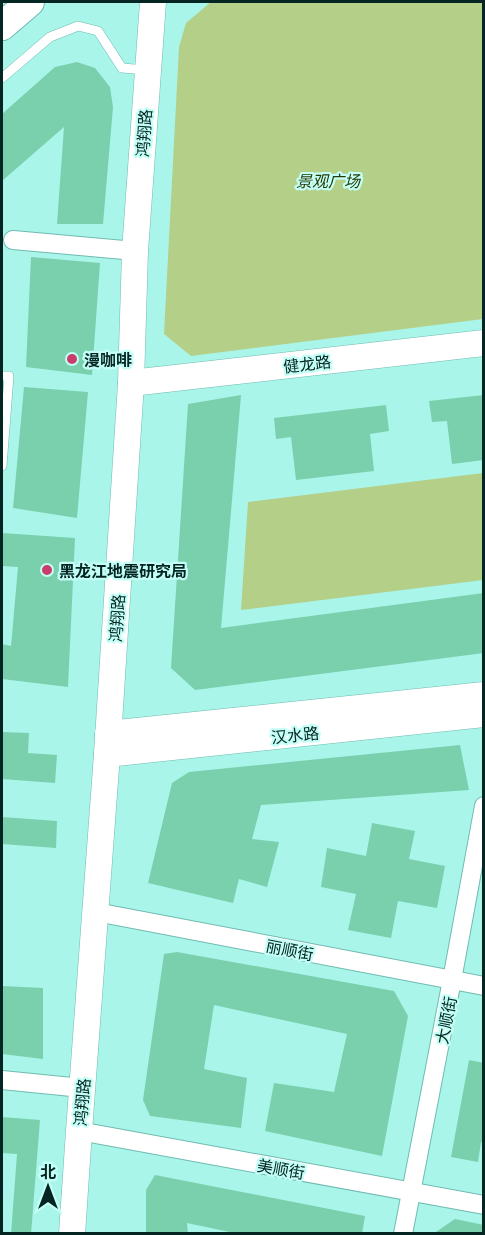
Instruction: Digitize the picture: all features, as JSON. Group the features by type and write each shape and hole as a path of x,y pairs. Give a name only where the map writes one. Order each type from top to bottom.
{"main road":[{"path":"2,27 30,2"},
{"name":"鸿翔路","path":"72,1233 131,383 135,251 153,2"},
{"name":"健龙路","path":"131,383 483,343"},
{"name":"汉水路","path":"107,744 483,695"},
{"name":"汉水路","path":"107,744 483,714"}],"street":[{"path":"13,240 135,251"},
{"name":"大顺街","path":"403,1233 483,806"},
{"name":"丽顺街","path":"96,912 483,986"},
{"path":"2,1080 82,1088"},
{"name":"美顺街","path":"79,1131 483,1205"}],"lane":[{"path":"2,78 50,38 78,26 98,31 122,68 147,70"},
{"path":"2,376 9,376 2,466"}],"green space":[{"name":"景观广场","path":"211,2 483,2 483,319 191,356 164,334 179,47 186,23"},
{"path":"483,473 483,580 241,610 248,502"}],"building":[{"path":"77,62 95,68 110,87 113,107 103,224 57,224 64,127 2,181 2,114 55,67"},
{"path":"31,257 100,263 92,375 26,367"},
{"path":"24,387 88,392 77,518 13,508"},
{"path":"241,395 221,628 484,593 484,653 195,690 171,668 188,404"},
{"path":"484,395 484,460 452,464 447,421 432,422 429,401"},
{"path":"386,405 389,431 370,434 374,471 296,480 291,437 276,439 274,418"},
{"path":"2,533 75,538 68,687 2,679 2,644 11,646 18,567 2,566"},
{"path":"2,732 29,733 28,753 57,755 55,783 2,779"},
{"path":"460,745 469,790 261,805 252,839 279,842 267,887 239,879 233,903 148,883 172,783 189,772"},
{"path":"2,817 57,821 56,848 2,844"},
{"path":"372,823 415,831 409,859 445,866 437,908 398,901 391,938 348,930 356,894 321,887 327,848 366,856"},
{"path":"177,952 394,991 408,1016 382,1156 265,1131 274,1083 334,1092 347,1034 214,1005 204,1069 247,1078 241,1128 150,1116 143,1100 164,954"},
{"path":"2,986 43,988 43,1059 2,1054"},
{"path":"469,1060 484,1063 484,1143 481,1142 478,1162 451,1157"},
{"path":"2,1117 40,1120 31,1234 11,1234 17,1154 2,1153"},
{"path":"155,1175 365,1216 362,1234 239,1234 187,1223 188,1234 146,1234 146,1190"},
{"path":"455,1219 484,1225 484,1234 433,1234"}],"place":[{"name":"漫咖啡","path":"72,359"},
{"name":"黑龙江地震研究局","path":"47,570"}]}
